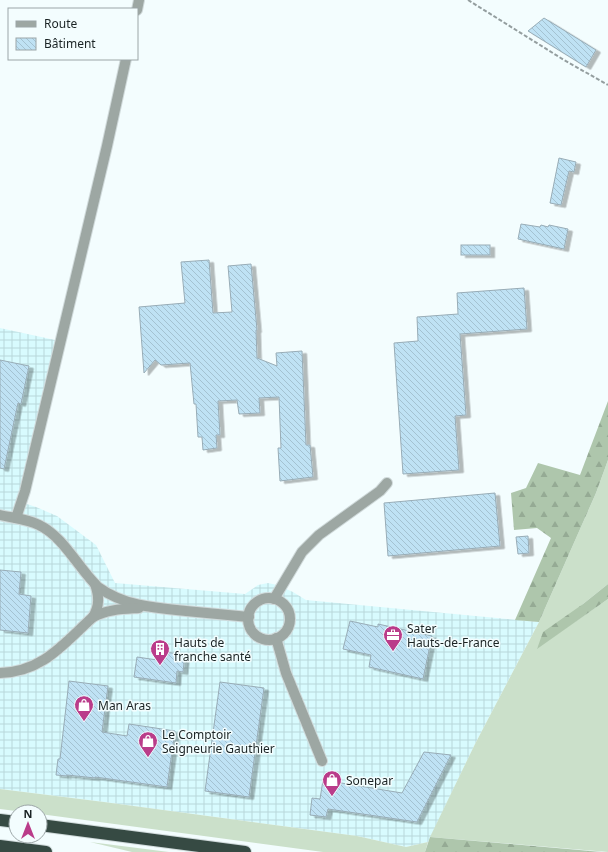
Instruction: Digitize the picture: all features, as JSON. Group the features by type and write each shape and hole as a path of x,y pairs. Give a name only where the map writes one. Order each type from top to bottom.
{"highway":[{"path":"48,826 245,852"},
{"path":"0,846 46,852"}],"street":[{"path":"16,518 25,490 107,146 126,60"},
{"path":"274,599 302,552 319,536 380,491 386,483"},
{"path":"0,515 37,524 50,532 78,563 94,584 112,596 146,608"},
{"path":"0,673 24,670 42,662 93,616 99,602 94,584"},
{"path":"274,599 285,606 290,617 287,629 282,635 276,638 265,639 258,636 251,628 248,617 252,608 258,601 274,599"},
{"path":"93,616 112,610 146,608 248,617"},
{"path":"276,638 286,672 322,761"}],"path":[{"path":"468,0 564,60 608,85"}],"shaded area":[{"path":"0,328 55,340 47,399 18,501 57,516 96,545 115,583 245,594 258,585 268,583 293,592 306,600 539,622 475,744 428,842 406,847 357,836 0,789"}],"green space":[{"path":"608,401 608,460 596,493 539,622 515,620 551,538 537,528 514,530 511,493 526,488 538,463 580,475"},
{"path":"608,460 608,584 583,604 537,648 608,599 608,852 430,837 475,744 539,622 596,493"},
{"path":"608,584 608,599 537,649 543,632 583,604"},
{"path":"0,789 357,836 406,847 428,842 425,852 323,852 48,815 48,804 8,804 8,810 0,809"},
{"path":"430,837 602,852 425,852"},
{"path":"90,842 169,852 132,852"}],"building":[{"path":"544,18 596,50 586,67 528,31"},
{"path":"559,158 576,162 574,172 569,171 561,205 550,203"},
{"path":"521,224 540,227 541,225 548,227 549,225 568,229 564,249 518,239"},
{"path":"461,245 490,245 490,255 461,255"},
{"path":"209,260 213,313 232,312 228,266 251,264 257,330 257,358 277,366 276,353 302,351 306,445 310,445 313,477 280,481 278,448 281,448 279,397 259,398 260,413 239,414 237,400 218,401 220,435 216,435 217,448 203,450 202,437 198,437 196,404 194,404 190,363 161,365 155,360 144,373 139,307 185,303 181,262"},
{"path":"524,288 527,329 460,334 466,415 455,416 459,470 403,474 394,343 418,341 417,317 458,314 457,293"},
{"path":"0,360 29,366 21,404 18,403 4,469 0,468"},
{"path":"495,493 500,546 388,556 384,503"},
{"path":"528,536 529,553 518,554 516,537"},
{"path":"0,570 21,572 19,594 31,596 28,633 0,630"},
{"name":"Sater Hauts-de-France","path":"350,621 378,627 378,624 432,636 423,679 369,667 371,655 343,649"},
{"name":"Hauts de franche santé","path":"165,652 185,655 183,672 177,671 176,683 134,677 137,657 164,661"},
{"path":"69,681 108,686 102,732 127,736 129,724 175,731 167,787 95,777 56,775 58,759 60,759"},
{"path":"220,682 264,688 249,797 205,791"},
{"path":"424,752 451,755 417,822 328,809 326,817 310,815 312,798 320,799 323,780 402,793"}],"place":[{"name":"Sater Hauts-de-France","path":"393,652"},
{"name":"Hauts de franche santé","path":"160,666"},
{"name":"Man Aras","path":"84,722"},
{"name":"Le Comptoir Seigneurie Gauthier","path":"148,758"},
{"name":"Sonepar","path":"332,797"}]}
